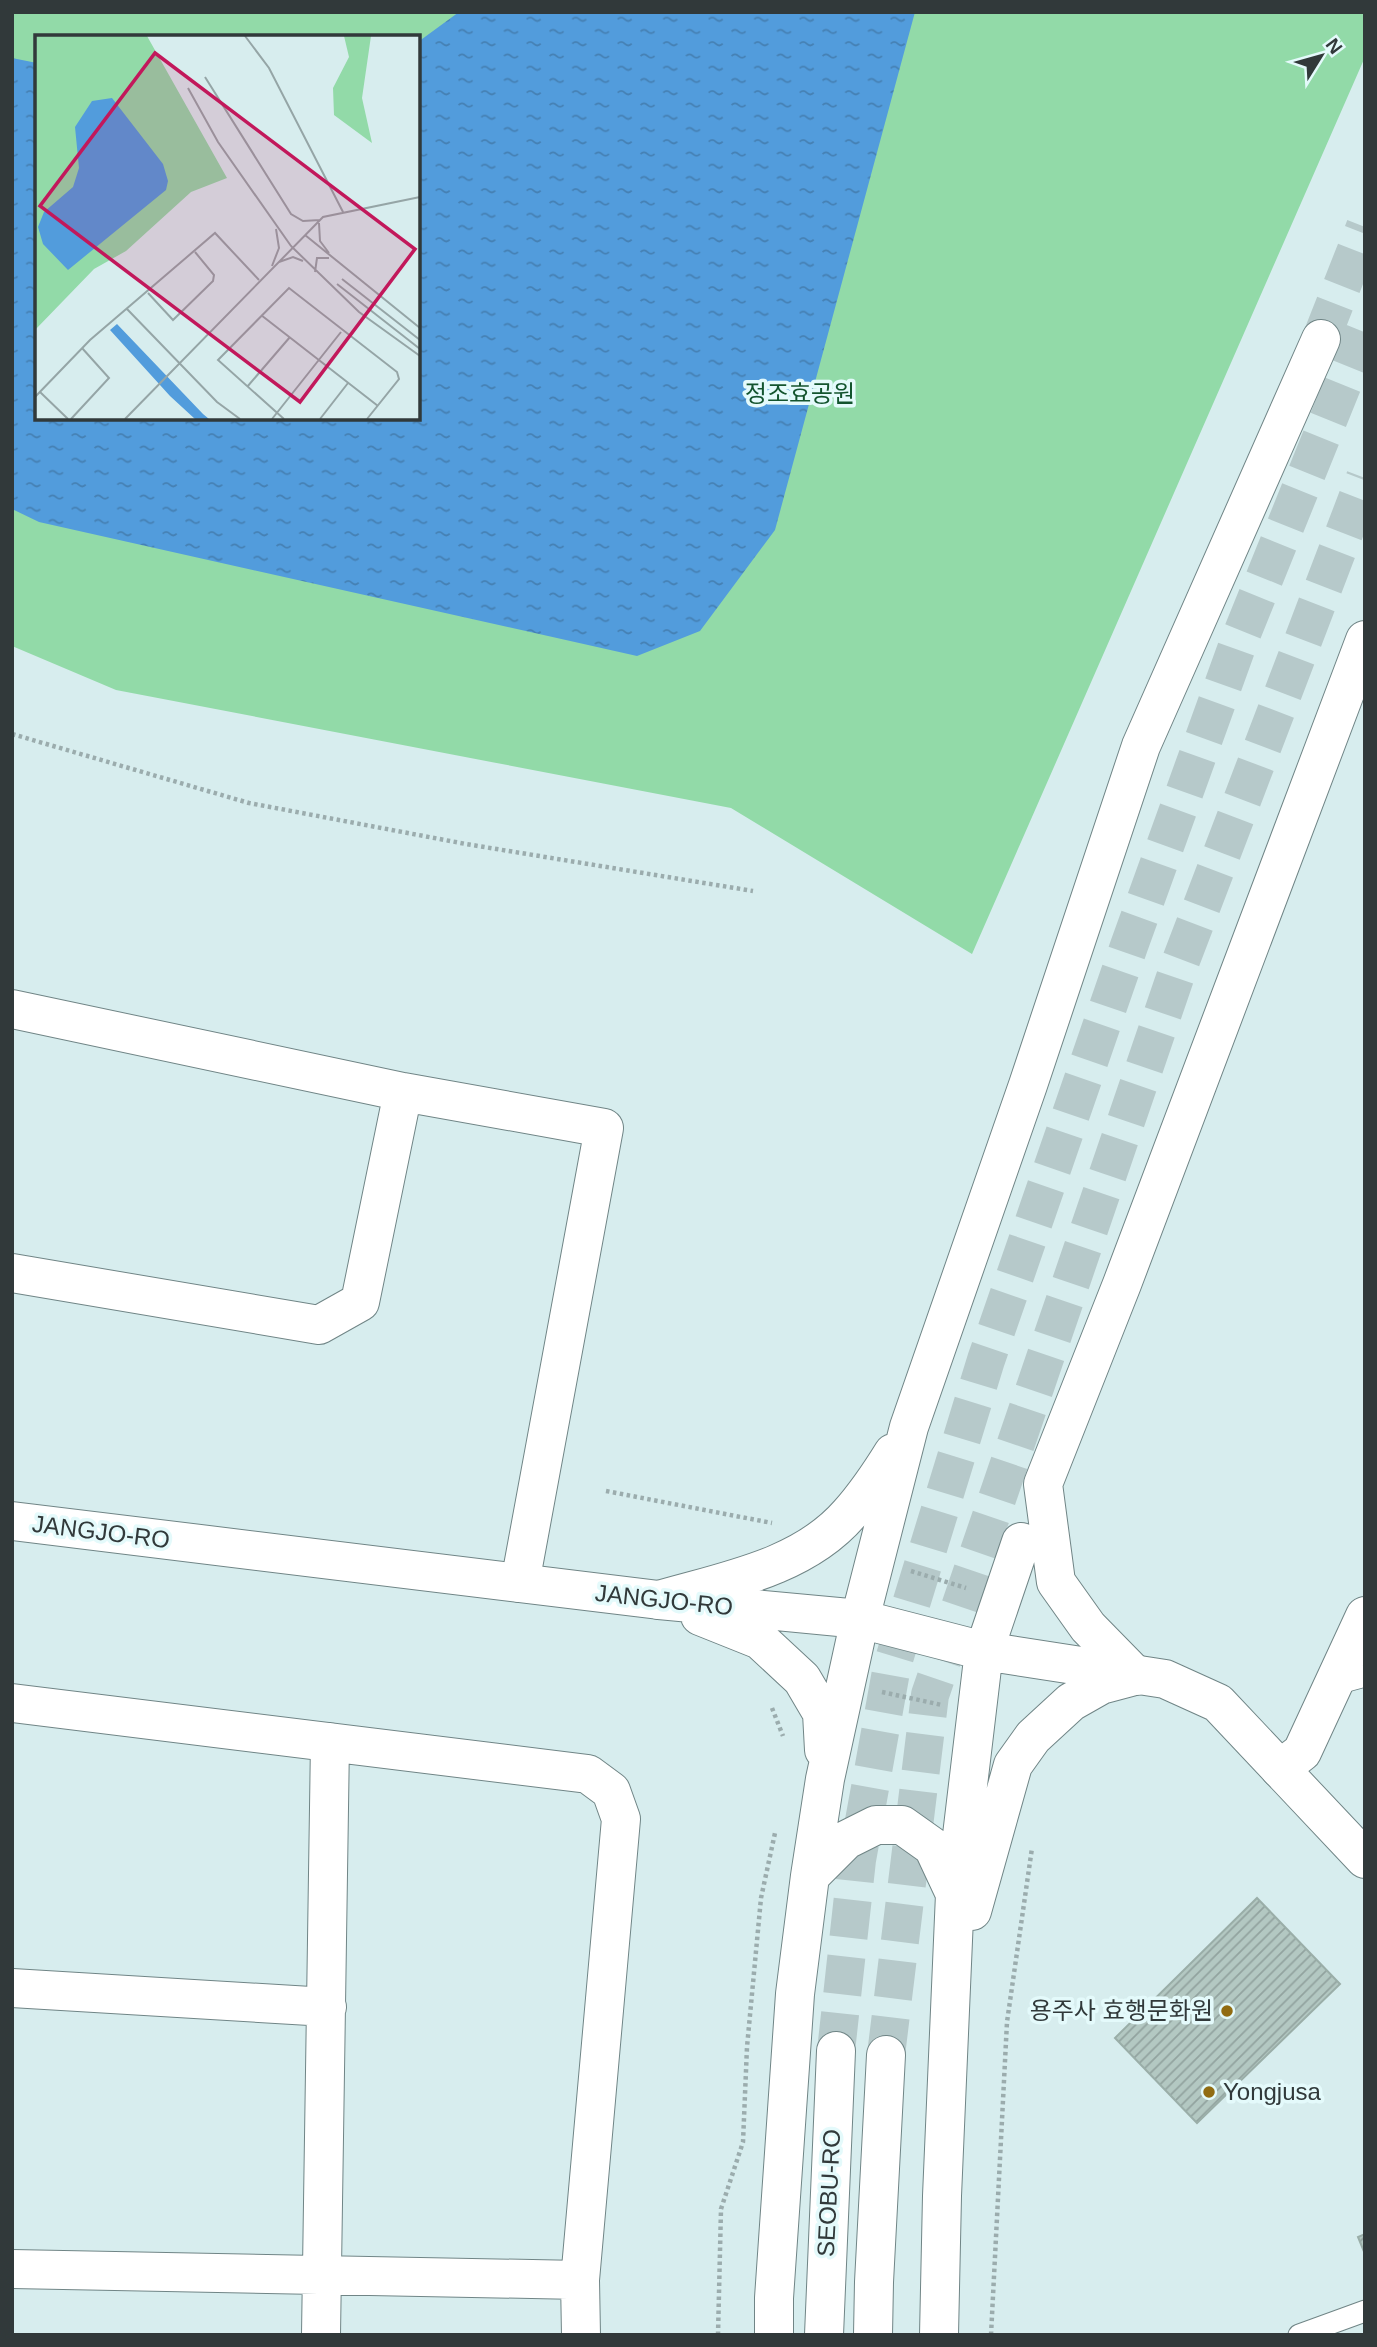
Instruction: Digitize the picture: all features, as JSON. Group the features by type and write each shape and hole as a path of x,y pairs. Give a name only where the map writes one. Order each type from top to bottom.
{"street":[{"path":"774,2335 774,2298 795,1994 810,1876 825,1779 845,1683 909,1427 1028,1085 1141,746 1321,339"},
{"path":"939,2335 949,1994 955,1894 984,1651 1021,1542 1122,1284 1365,640"},
{"path":"12,1009 403,1092 604,1128 520,1583"},
{"path":"12,1273 319,1325 360,1302 403,1092"},
{"path":"659,1600 757,1572 793,1556 823,1537 847,1516 870,1487 909,1427"},
{"path":"949,1994 1013,1765 1032,1737 1071,1702 1101,1685 1136,1676 1088,1627 1056,1582 1043,1484"},
{"name":"JANGJO-RO","path":"12,1521 659,1600 860,1619 984,1651 1165,1679 1218,1703 1365,1859"},
{"path":"659,1600 760,1640 802,1679 822,1713 825,1779"},
{"path":"1280,1769 1302,1752 1349,1681 1365,1616"},
{"path":"12,1703 588,1774 611,1791 621,1819 580,2280 581,2335"},
{"path":"321,2335 330,1742"},
{"path":"810,1876 846,1840 876,1825 902,1825 933,1847 955,1894"},
{"path":"12,1987 327,2007"},
{"name":"SEOBU-RO","path":"824,2335 836,2051"},
{"name":"SEOBU-RO","path":"873,2335 886,2055"},
{"path":"12,2269 580,2280"}],"lane":[{"path":"1300,2335 1365,2311"}],"path":[{"path":"12,734 249,803 479,846 753,891"},
{"path":"606,1492 779,1524"},
{"path":"875,1560 1002,1598"},
{"path":"845,1683 976,1713"},
{"path":"769,1703 785,1740"},
{"path":"718,2335 721,2209 743,2142 747,2047 761,1898 778,1821"},
{"path":"991,2335 1007,2022 1034,1835"}],"green space":[{"name":"정조효공원","path":"12,12 1365,12 1365,57 972,954 731,808 116,690 12,646"}],"water":[{"path":"459,12 915,12 775,530 700,631 637,656 39,522 12,509 12,58 35,63 35,420 420,420 420,41"}],"building":[{"name":"용주사 효행문화원","path":"1257,1898 1340,1984 1197,2123 1115,2038"},
{"path":"1365,2234 1365,2254 1358,2237"}],"tunnel":[{"path":"1321,339 1365,227"},
{"path":"836,2051 857,1860 892,1666 986,1360 1129,946 1239,641 1365,329"},
{"path":"886,2055 930,1695 1180,963 1365,478"}],"place":[{"name":"용주사 효행문화원","path":"1227,2011"},
{"name":"Yongjusa","path":"1209,2092"}]}
